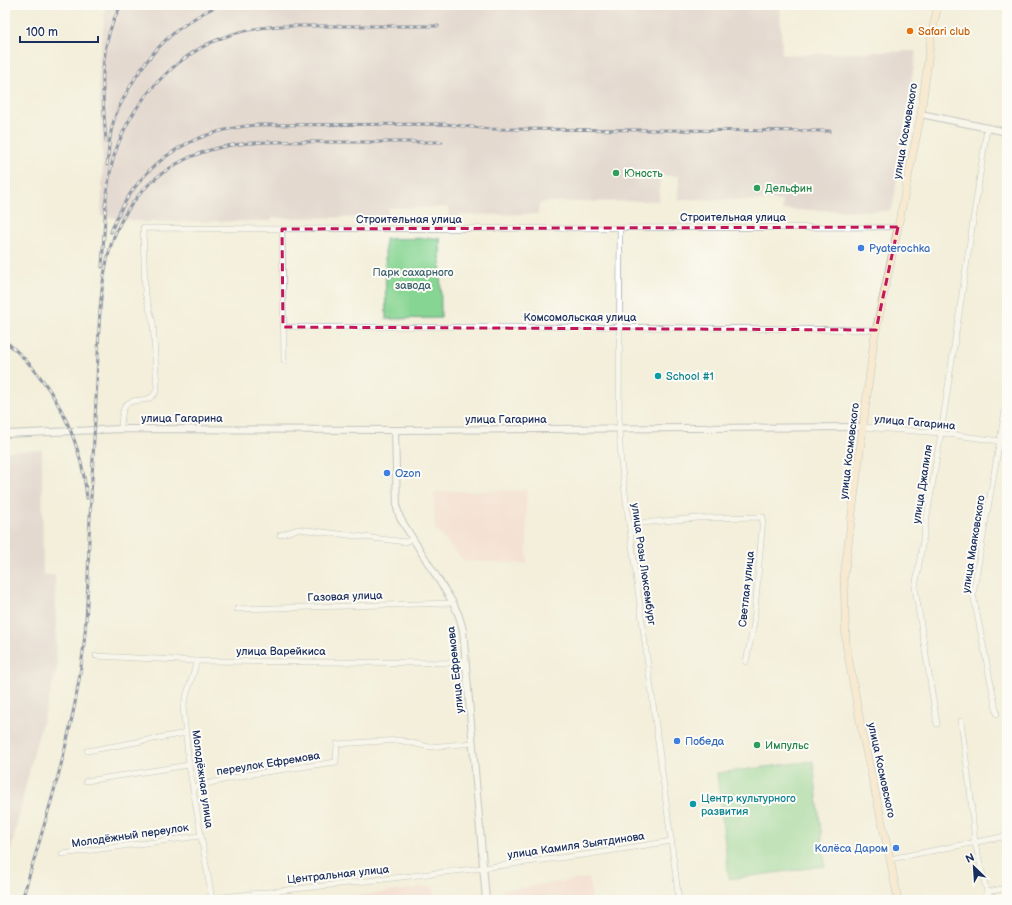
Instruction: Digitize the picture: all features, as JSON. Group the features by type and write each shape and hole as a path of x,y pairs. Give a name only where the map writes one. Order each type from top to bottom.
{"main road":[{"name":"улица Космовского","path":"898,900 863,736 846,644 844,577 862,427 876,330 920,114 931,36 938,5"}],"street":[{"path":"920,114 1007,132"},
{"name":"улица Джалиля","path":"937,724 915,588 941,433 987,128"},
{"name":"Строительная улица","path":"121,429 122,415 128,403 147,400 155,394 157,389 153,322 145,293 143,228 898,227"},
{"name":"улица Розы Люксембург","path":"620,228 619,428 621,462 679,900"},
{"path":"282,229 284,361"},
{"name":"Комсомольская улица","path":"283,327 619,327 876,330"},
{"name":"улица Маяковского","path":"997,714 973,594 1007,399"},
{"name":"улица Гагарина","path":"5,434 121,429 255,428 395,430 862,427 941,433 1007,442"},
{"name":"улица Ефремова","path":"395,430 397,508 400,518 453,603 463,630 482,868 486,900"},
{"name":"Светлая улица","path":"629,524 698,518 763,517 754,623 746,662"},
{"path":"280,535 298,529 406,542 412,538"},
{"name":"Газовая улица","path":"237,609 453,603"},
{"name":"улица Варейкиса","path":"96,656 197,661 466,663"},
{"name":"Молодёжная улица","path":"197,661 183,707 192,787 211,899"},
{"path":"961,721 975,843 989,900"},
{"path":"87,751 186,733"},
{"name":"переулок Ефремова","path":"192,787 246,775 336,762 337,744 399,740 429,747 473,743"},
{"path":"86,781 189,765"},
{"name":"Молодёжный переулок","path":"62,854 200,836"},
{"path":"890,859 1007,836"},
{"name":"улица Камиля Зыятдинова","path":"482,868 590,854 672,841"},
{"name":"Центральная улица","path":"197,900 482,868"},
{"path":"987,892 1007,888"}],"highlighted area":[{"path":"898,227 876,330 283,327 282,229"}],"shaded area":[{"path":"106,5 780,5 782,55 916,51 893,206 887,211 782,210 782,201 678,199 679,176 660,176 659,201 543,202 539,205 538,214 460,215 459,217 449,217 448,207 388,208 388,217 273,218 270,221 143,222 101,216 103,165 99,89 100,57"},
{"path":"42,450 43,575 55,575 57,670 33,755 5,875 5,451"},
{"path":"526,490 527,564 464,561 435,529 434,492"},
{"path":"589,878 592,900 503,900 502,890"},
{"path":"433,886 435,900 323,900"}],"green space":[{"name":"Парк сахарного завода","path":"440,238 441,318 386,319 385,239"},
{"path":"813,761 825,866 729,879 717,773"}],"railway":[{"path":"106,142 103,89 104,55 113,22 121,5"},
{"path":"107,165 110,136 115,116 127,92 145,64 154,52 177,31 190,21 219,5"},
{"path":"105,206 113,159 124,132 135,111 148,93 164,76 182,60 201,48 222,38 258,28 280,26 438,26"},
{"path":"111,232 121,209 134,188 149,171 167,156 186,144 208,135 256,125 445,124 490,129 830,131"},
{"path":"22,900 66,746 73,715 85,638 101,295 111,245 120,222 134,201 150,183 160,175 188,158 226,146 266,142 442,142"},
{"path":"102,267 106,201"},
{"path":"5,341 22,356 37,373 62,411 78,453 84,475 87,498"}],"place":[{"name":"Safari club","path":"910,31"},
{"name":"Юность","path":"616,173"},
{"name":"Дельфин","path":"757,188"},
{"name":"Pyaterochka","path":"861,248"},
{"name":"School #1","path":"658,376"},
{"name":"Ozon","path":"387,473"},
{"name":"Победа","path":"677,741"},
{"name":"Импульс","path":"757,745"},
{"name":"Центр культурного развития","path":"693,804"},
{"name":"Колёса Даром","path":"896,848"}]}
